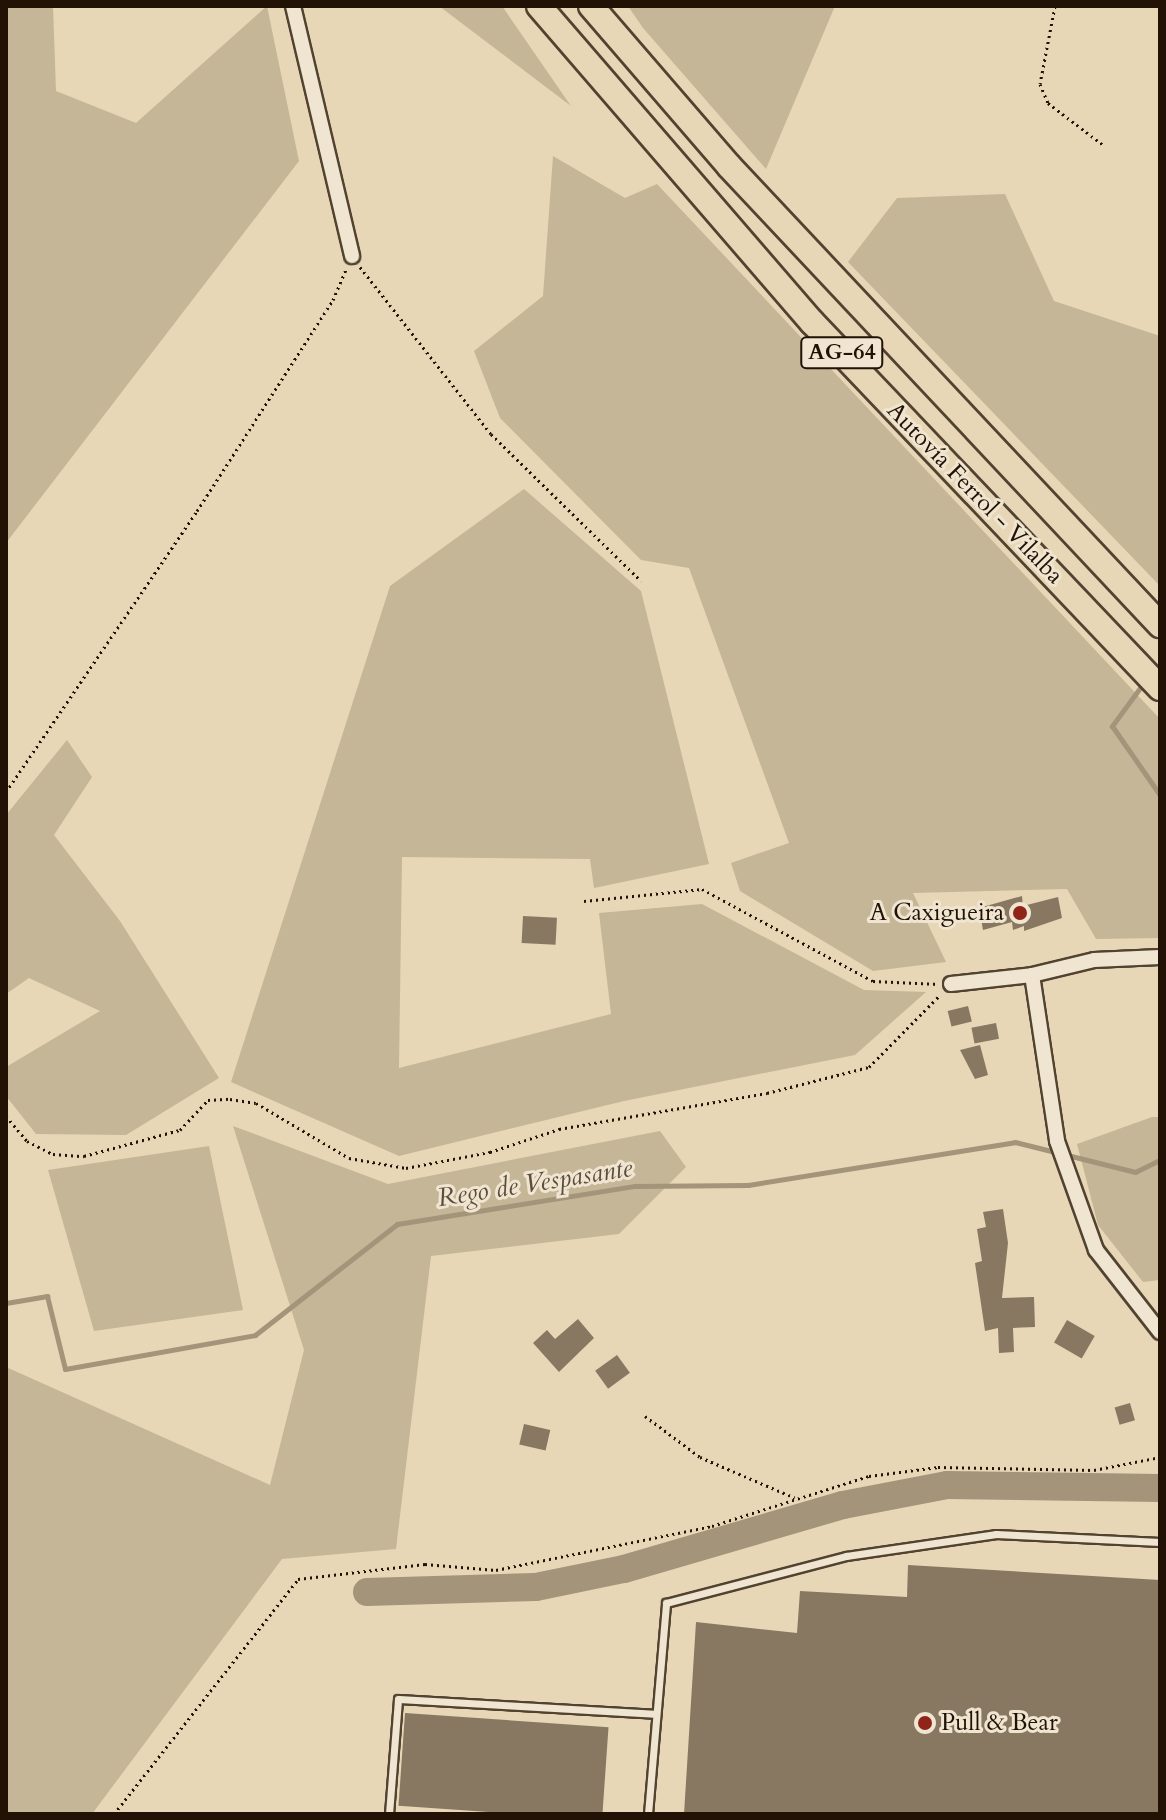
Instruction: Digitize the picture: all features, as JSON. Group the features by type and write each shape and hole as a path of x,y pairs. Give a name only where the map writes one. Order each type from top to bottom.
{"highway":[{"name":"Autovía Ferrol - Vilalba","path":"539,6 812,322 1160,688"},
{"name":"Autovía Ferrol - Vilalba","path":"591,6 729,166 1160,625"}],"street":[{"path":"293,6 352,256"},
{"path":"951,984 1032,975 1094,960 1160,957"},
{"path":"1032,975 1057,1141 1096,1250 1160,1332"}],"lane":[{"path":"648,1814 666,1603 846,1556 996,1534 1160,1542"},
{"path":"389,1814 398,1699 655,1714"}],"path":[{"path":"1055,6 1040,84 1048,103 1102,144"},
{"path":"6,792 333,300 352,256 491,434 641,581"},
{"path":"584,901 702,889 873,981 951,984"},
{"path":"6,1116 27,1141 53,1154 84,1156 180,1130 208,1100 230,1099 256,1103 349,1158 406,1168 490,1152 559,1129 767,1093 869,1067 951,984"},
{"path":"645,1416 700,1457 795,1498"},
{"path":"114,1814 298,1579 425,1564 496,1570 712,1526 869,1476 938,1467 1094,1470 1160,1457"}],"shaded area":[{"path":"6,6 53,6 56,91 136,123 267,6 299,161 6,543"},
{"path":"439,6 502,6 571,106"},
{"path":"628,6 835,6 766,169 643,28"},
{"path":"553,156 625,198 657,184 1160,719 1160,938 1096,939 1067,889 913,893 946,962 873,971 740,891 731,863 789,843 689,568 641,560 500,418 474,351 543,296"},
{"path":"1005,194 1054,301 1160,336 1160,586 848,262 897,198"},
{"path":"524,489 641,591 709,864 594,888 590,859 402,857 399,1068 611,1014 599,913 702,904 864,990 926,992 855,1055 624,1101 399,1156 231,1082 390,586"},
{"path":"67,740 92,777 54,835 120,921 219,1078 126,1135 36,1134 6,1096 6,1067 100,1011 29,978 6,994 6,815"},
{"path":"1152,1117 1160,1117 1160,1280 1143,1282 1098,1225 1077,1144"},
{"path":"233,1126 388,1184 660,1131 686,1167 619,1234 431,1256 396,1549 282,1559 92,1814 6,1814 6,1367 270,1485 304,1350"},
{"path":"209,1146 243,1310 94,1331 48,1170"}],"building":[{"name":"A Caxigueira","path":"1022,896 1023,906 1058,897 1062,918 1024,931 1024,926 1013,930 1012,922 983,930 979,908"},
{"path":"523,916 557,918 556,945 522,943"},
{"path":"968,1006 972,1022 951,1027 948,1011"},
{"path":"996,1023 999,1039 975,1043 971,1028"},
{"path":"980,1045 988,1075 975,1079 960,1050"},
{"path":"1003,1209 1008,1243 1002,1298 1034,1297 1035,1327 1013,1328 1014,1352 999,1353 998,1328 985,1331 975,1263 982,1261 977,1229 986,1227 983,1212"},
{"path":"578,1319 594,1338 559,1372 533,1343 547,1330 555,1339"},
{"path":"1067,1320 1095,1336 1082,1359 1054,1343"},
{"path":"617,1355 630,1373 608,1389 595,1371"},
{"path":"1130,1403 1135,1420 1120,1425 1115,1407"},
{"path":"524,1424 550,1430 546,1451 519,1444"},
{"name":"Pull & Bear","path":"908,1565 1160,1580 1160,1814 684,1814 696,1622 797,1633 800,1591 907,1597"},
{"path":"405,1713 609,1727 602,1814 516,1814 399,1806"}],"waterway":[{"path":"1145,681 1112,726 1160,795"},
{"name":"Rego de Vespasante","path":"6,1303 47,1296 65,1369 255,1335 397,1224 635,1186 748,1185 1015,1142 1135,1172 1160,1160"},
{"path":"367,1592 536,1587 624,1569 843,1505 947,1485 1160,1488"}],"place":[{"name":"A Caxigueira","path":"1020,913"},
{"name":"Pull & Bear","path":"925,1723"}]}
